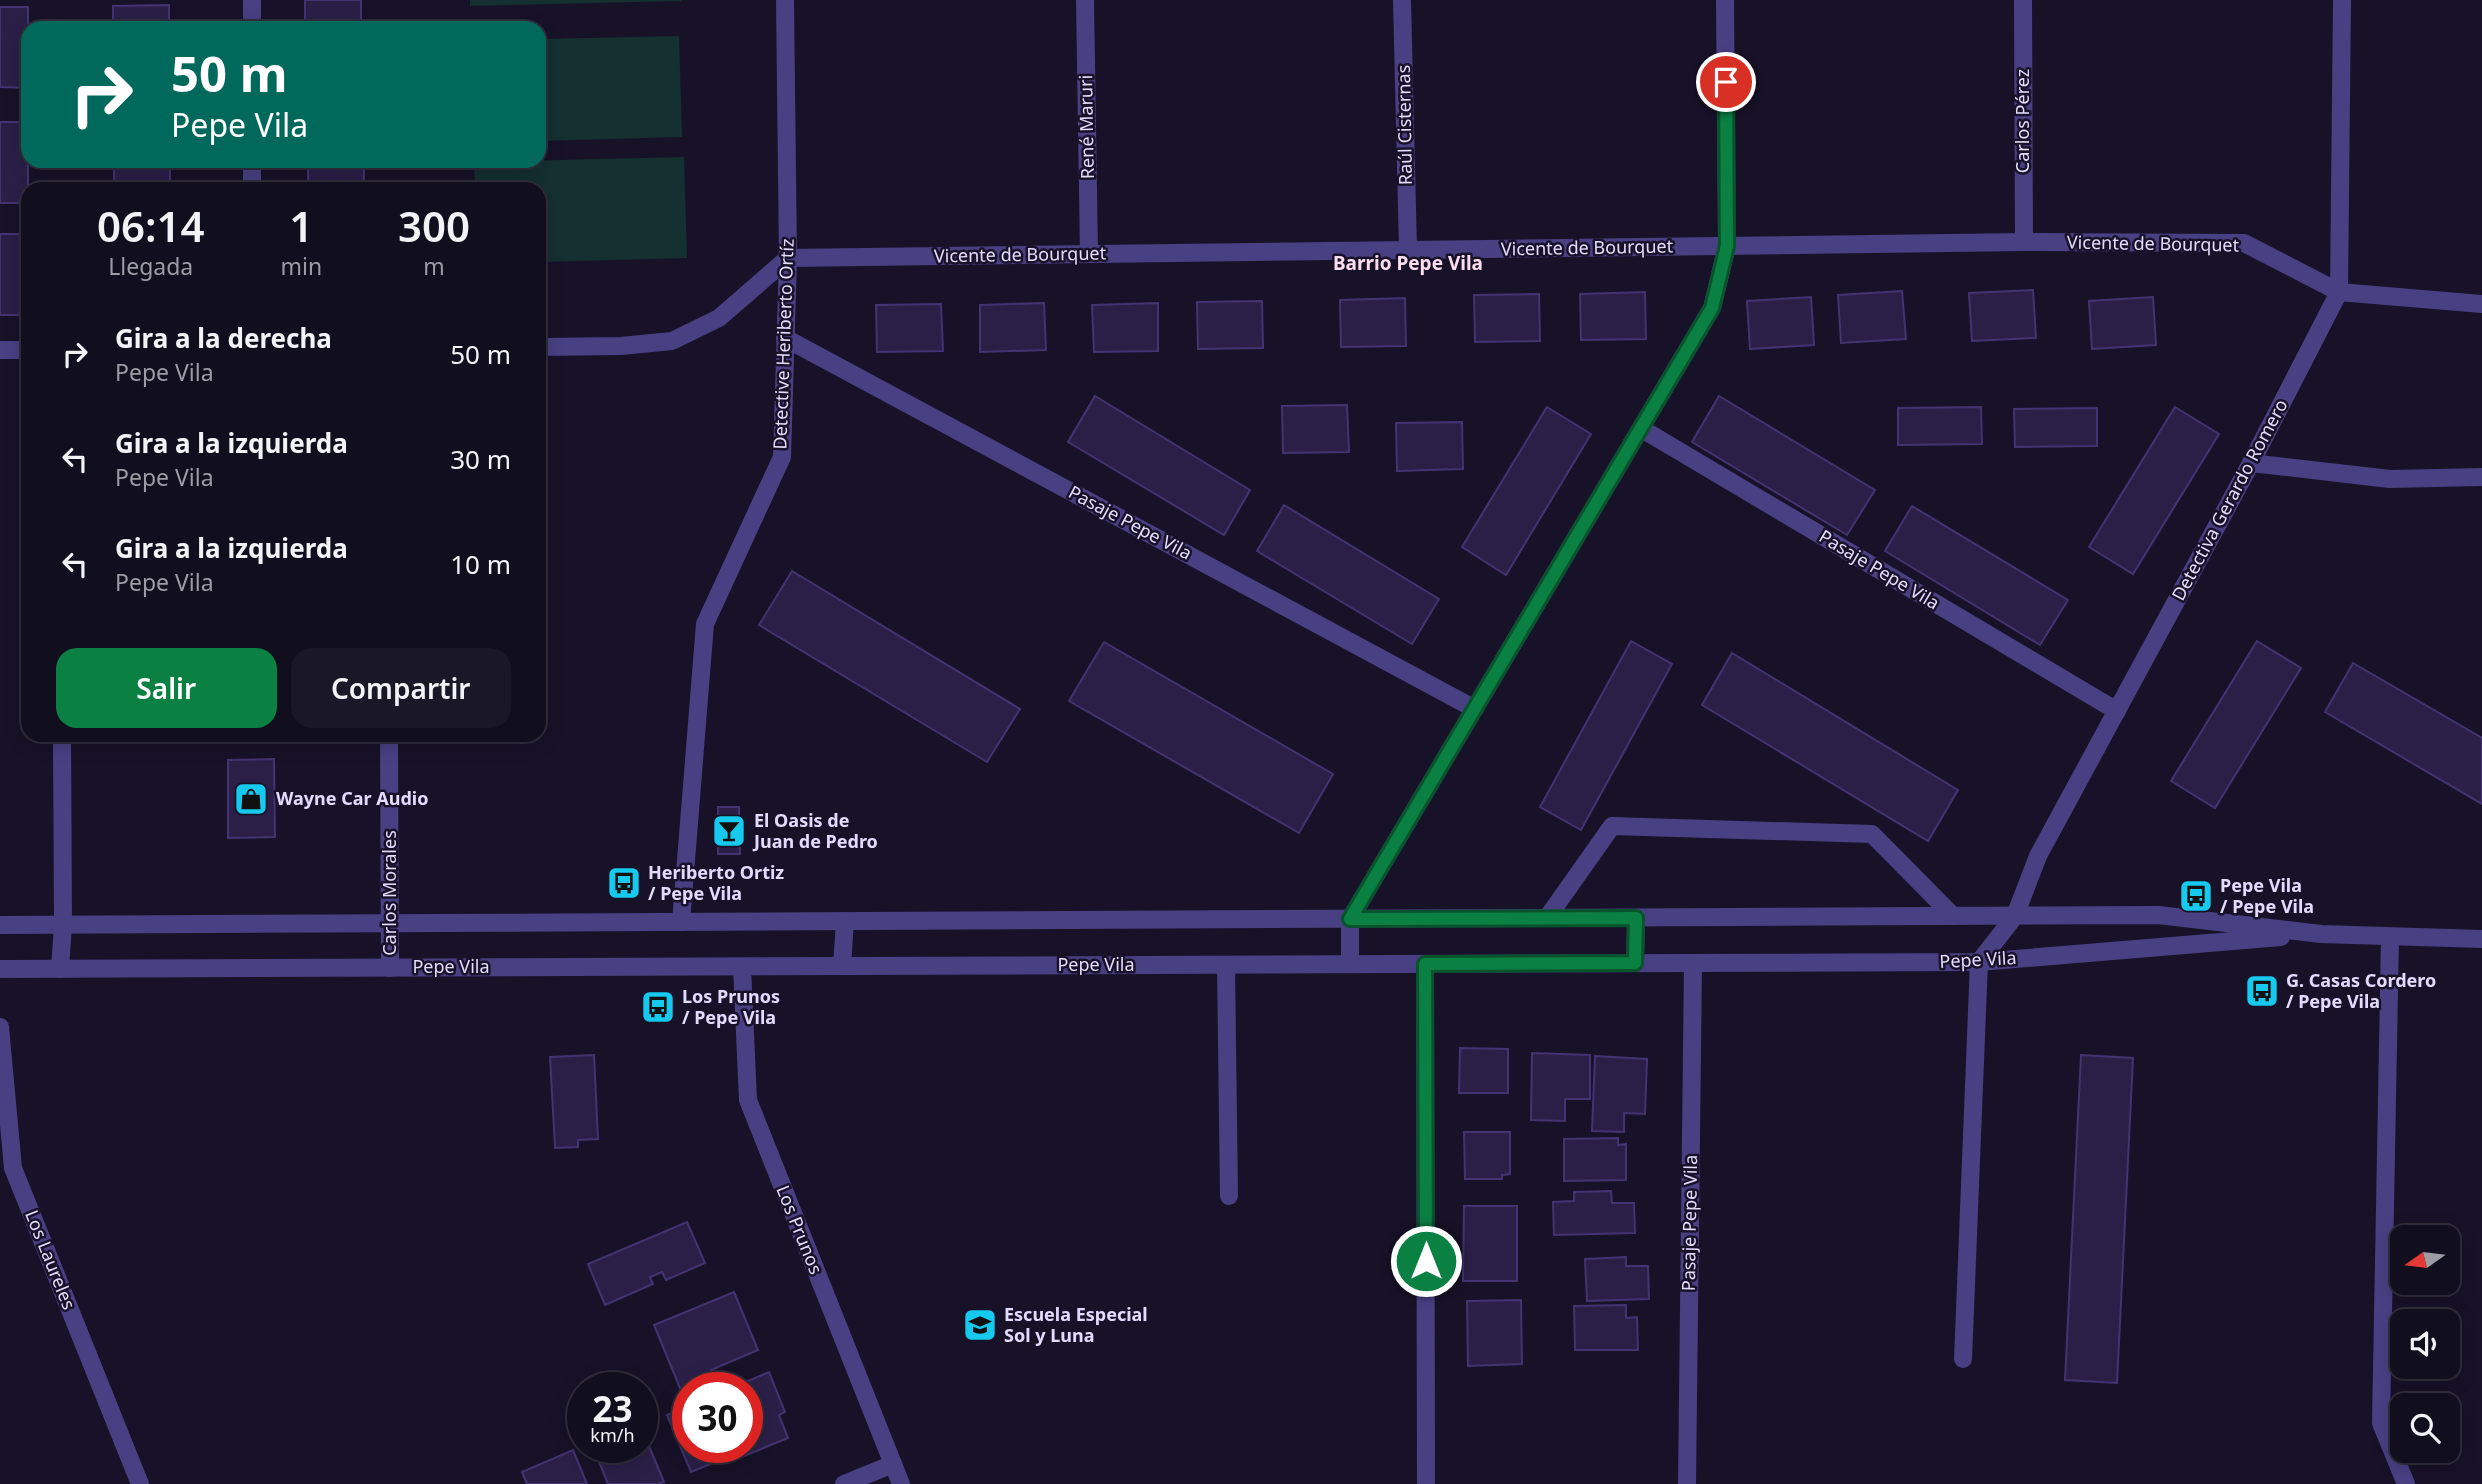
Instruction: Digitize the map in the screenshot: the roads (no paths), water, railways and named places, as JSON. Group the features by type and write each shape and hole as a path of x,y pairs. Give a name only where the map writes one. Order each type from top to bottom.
{"street":[{"path":"252,0 252,21"},
{"name":"Detective Heriberto Ortíz","path":"681,922 705,624 782,457 788,258 785,0"},
{"name":"René Maruri","path":"1085,0 1089,254"},
{"name":"Raúl Cisternas","path":"1402,0 1408,250"},
{"path":"1350,964 1350,919 1712,308 1727,246 1725,0"},
{"name":"Carlos Pérez","path":"2022,0 2024,242"},
{"name":"Detectiva Gerardo Romero","path":"1979,962 2015,916 2038,856 2251,463 2339,292 2342,0"},
{"name":"Vicente de Bourquet","path":"788,258 2024,242 2244,243 2339,292 2482,304"},
{"path":"546,347 621,346 672,341 719,318 788,258"},
{"name":"Pasaje Pepe Vila","path":"785,338 1475,709"},
{"path":"0,349 21,349"},
{"name":"Pasaje Pepe Vila","path":"1642,429 2117,711"},
{"path":"2251,463 2390,479 2482,477"},
{"path":"60,969 63,924 62,742"},
{"name":"Carlos Morales","path":"389,742 390,968"},
{"path":"1546,918 1612,826 1872,834 1953,916"},
{"name":"Pepe Vila","path":"0,925 2158,915 2321,934 2482,939"},
{"path":"1635,963 1636,918"},
{"path":"842,966 845,921"},
{"name":"Pepe Vila","path":"0,969 1979,962 2321,934"},
{"path":"2390,937 2381,1423 2406,1484"},
{"path":"1963,1359 1979,962"},
{"name":"Pasaje Pepe Vila","path":"1687,1484 1693,963"},
{"path":"1425,964 1426,1484"},
{"path":"1226,965 1229,1196"},
{"name":"Los Prunos","path":"742,967 748,1100 901,1484"},
{"name":"Los Laureles","path":"0,1027 13,1168 140,1484"},
{"path":"844,1484 892,1464"}],"place":[{"name":"Wayne Car Audio","path":"251,799"},
{"name":"El Oasis de Juan de Pedro","path":"729,831"},
{"name":"Heriberto Ortiz / Pepe Vila","path":"624,883"},
{"name":"Pepe Vila / Pepe Vila","path":"2196,896"},
{"name":"G. Casas Cordero / Pepe Vila","path":"2262,991"},
{"name":"Los Prunos / Pepe Vila","path":"658,1007"},
{"name":"Escuela Especial Sol y Luna","path":"980,1325"}],"district":[{"name":"Barrio Pepe Vila","path":"1408,263"}]}
